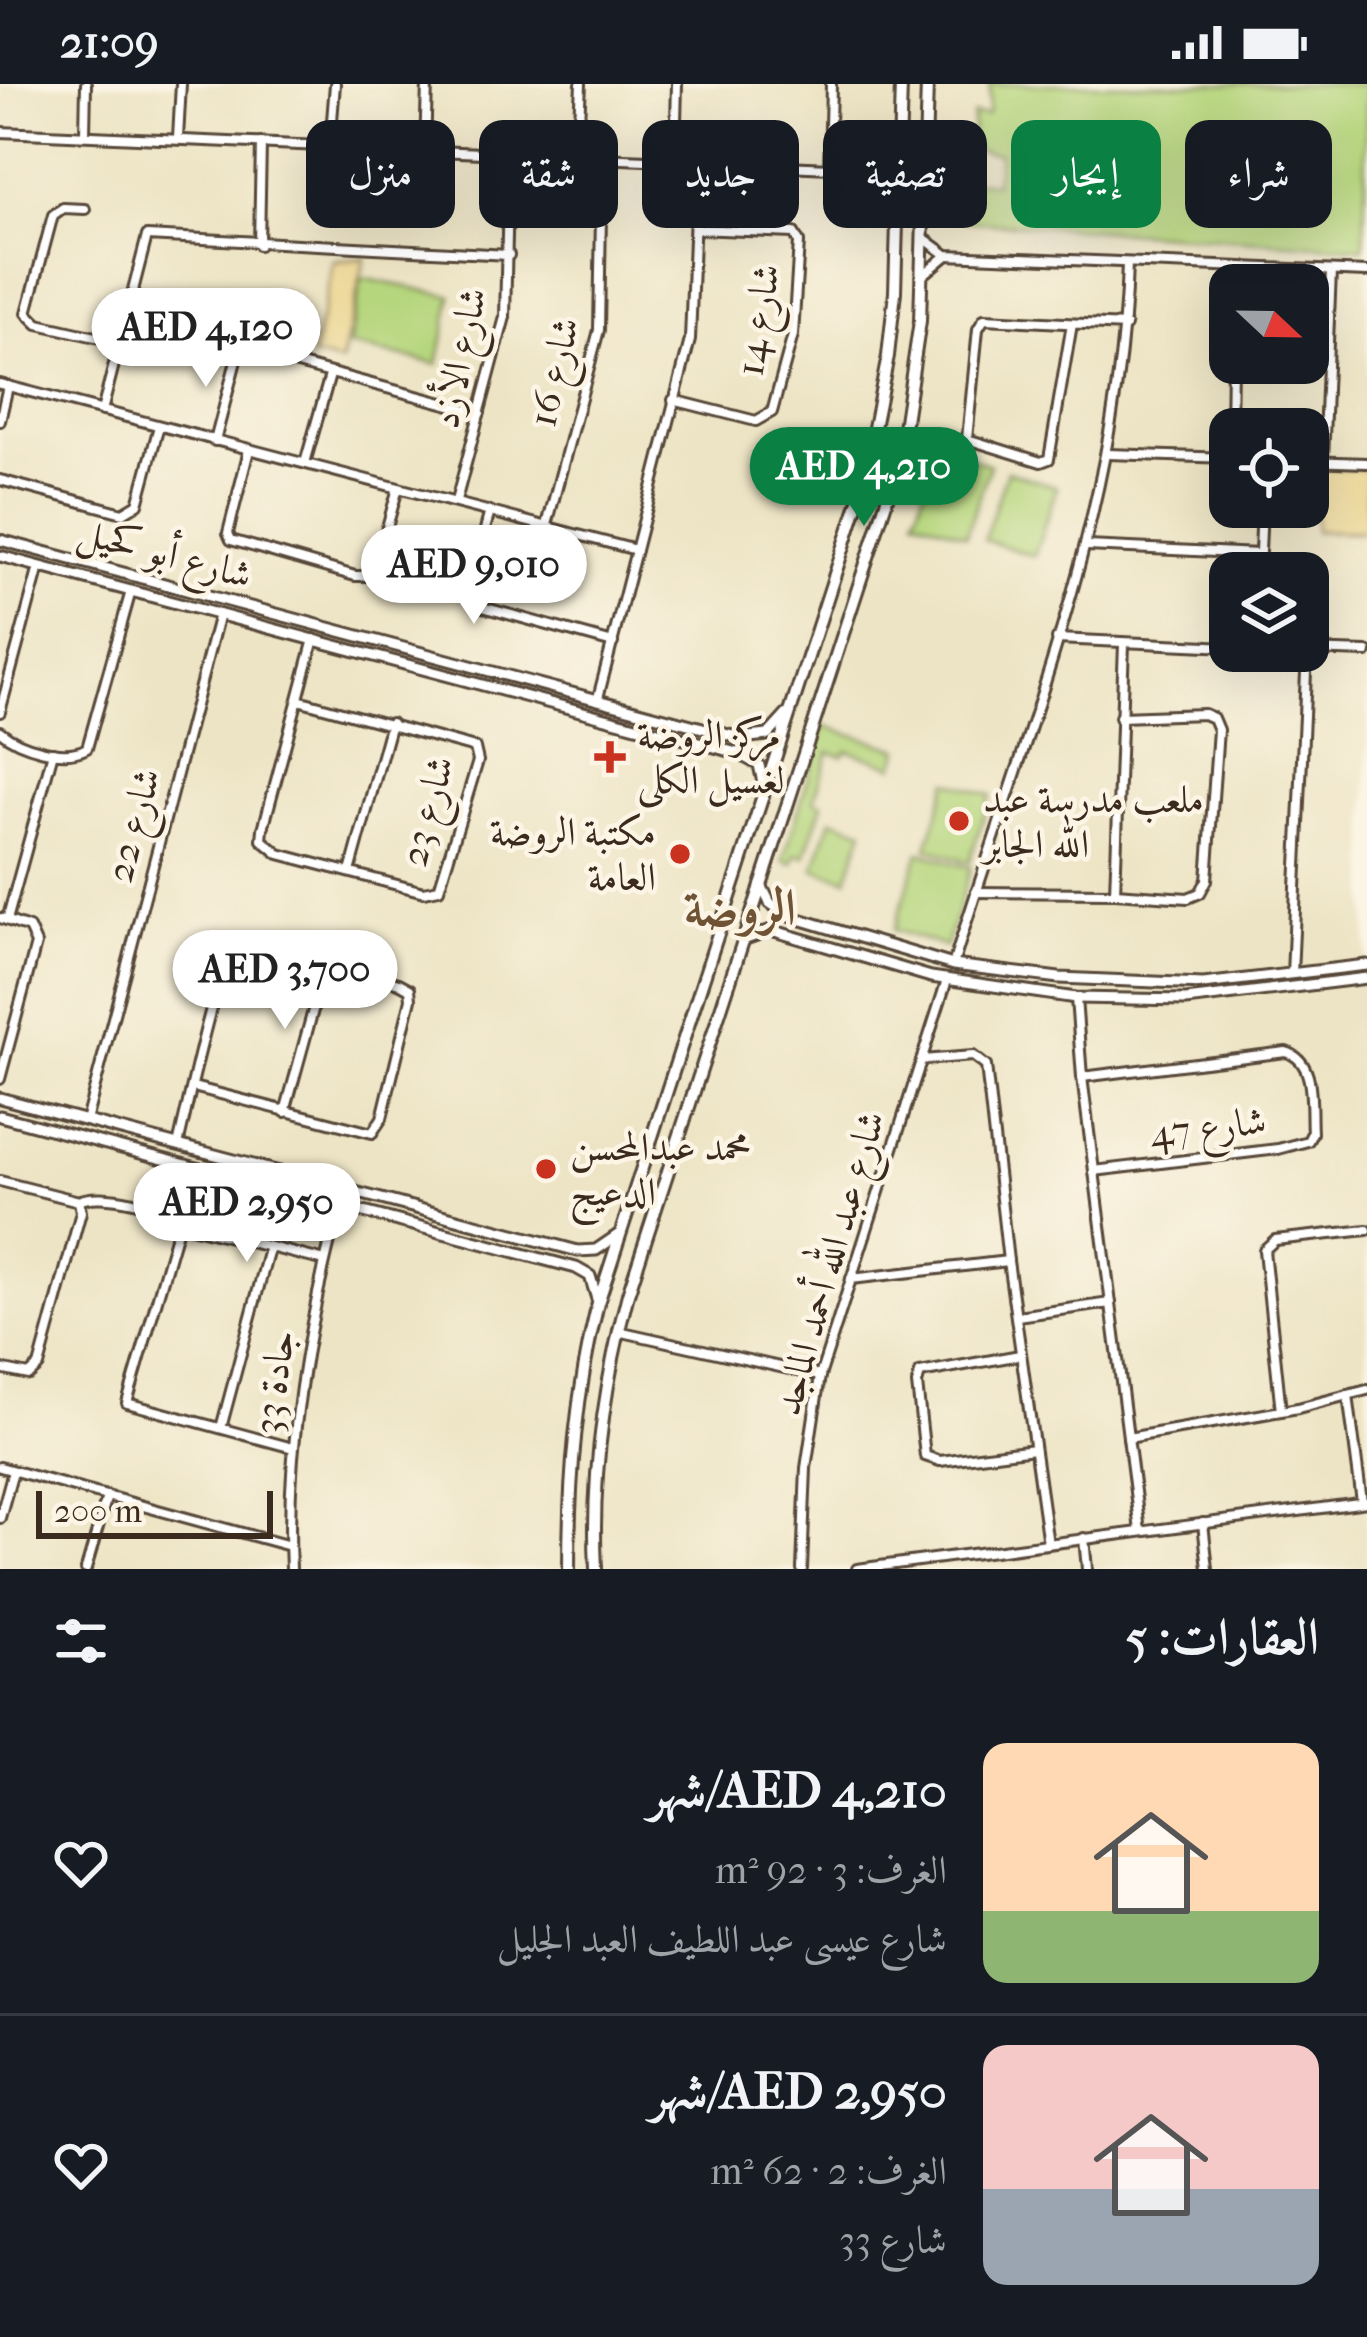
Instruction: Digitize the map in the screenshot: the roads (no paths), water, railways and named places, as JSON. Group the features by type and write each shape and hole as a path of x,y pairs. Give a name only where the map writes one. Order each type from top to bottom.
{"main road":[{"path":"899,120 901,84"},
{"path":"596,1569 598,1446 618,1331 886,502 913,378 922,276 928,84"},
{"path":"569,1569 573,1439 586,1352 618,1235 861,494 889,356 896,228"},
{"path":"861,494 874,507 886,502"},
{"path":"838,560 856,557 862,573"},
{"path":"586,1352 598,1366 611,1363"},
{"path":"573,1439 579,1432 588,1432 596,1437 598,1446"}],"street":[{"path":"85,134 86,84"},
{"path":"178,138 181,84"},
{"path":"332,120 335,84"},
{"path":"426,120 427,84"},
{"path":"579,120 581,84"},
{"path":"676,120 677,84"},
{"path":"830,120 831,84"},
{"path":"0,132 306,145"},
{"path":"259,245 261,143"},
{"path":"85,209 63,208 53,215 27,313 38,323 118,342"},
{"name":"شارع الأزد","path":"456,501 505,317 508,228"},
{"name":"شارع 16","path":"547,525 599,330 601,228"},
{"path":"598,698 693,319 696,229"},
{"name":"شارع 14","path":"674,400 756,421 766,417 772,412 794,334 800,242 794,233 696,229"},
{"path":"102,411 147,236 508,255"},
{"path":"922,236 947,255 1209,266"},
{"path":"922,276 947,255"},
{"path":"953,965 1087,545 1108,454 1126,326 1127,263"},
{"path":"1325,408 1331,271 1367,272"},
{"path":"126,318 480,413"},
{"path":"1072,324 1048,458 1041,462 967,439 978,328 984,319 1126,326"},
{"path":"214,441 239,350"},
{"path":"304,464 330,375"},
{"path":"0,422 4,385 636,550"},
{"path":"0,480 123,513 132,511 138,505 159,426"},
{"path":"249,450 228,533 231,540 355,576 375,570 398,488"},
{"path":"1108,454 1209,457"},
{"path":"1329,461 1367,463"},
{"path":"490,511 468,592 472,600 479,606 613,643"},
{"name":"شارع أبو كحيل","path":"0,540 734,736"},
{"path":"1087,545 1221,552"},
{"name":"شارع أبو كحيل","path":"0,556 729,751"},
{"path":"0,712 39,567"},
{"path":"156,597 162,592 161,583"},
{"path":"176,602 173,592 180,588"},
{"path":"0,730 52,752 76,753 91,742 131,591"},
{"name":"شارع 22","path":"86,1121 219,614"},
{"name":"شارع 23","path":"298,700 470,744 477,751 478,761 439,889 424,892 275,853 262,840 298,700 314,639"},
{"path":"1057,639 1209,646"},
{"path":"1115,893 1124,644"},
{"path":"401,661 407,657 405,647"},
{"path":"1329,651 1367,652"},
{"path":"421,666 425,652"},
{"path":"1292,974 1307,672"},
{"path":"763,793 763,773 757,763 729,751 734,736 752,740 768,736 790,709"},
{"path":"976,892 1187,898 1200,892 1207,880 1218,730 1213,718 1204,714 1120,717"},
{"name":"شارع 23","path":"350,872 391,723"},
{"path":"0,1079 36,944 32,931 4,919 52,752"},
{"path":"760,884 770,903 789,916 953,965 1059,978 1203,984 1367,965"},
{"path":"743,940 771,930 947,980 1076,998 1162,1000 1367,979"},
{"path":"856,954 851,943 859,937"},
{"path":"178,1145 193,1087 232,946 254,942 403,984 410,992 382,1118 376,1130 367,1134 193,1087"},
{"path":"285,1112 326,963"},
{"name":"شارع عبد الله أحمد الماجد","path":"802,1569 806,1468 820,1376 947,980"},
{"path":"1138,1001 1147,992 1139,981"},
{"path":"1162,1000 1157,989 1163,982"},
{"path":"1076,998 1140,1532"},
{"name":"شارع 47","path":"1082,1077 1286,1052 1300,1056 1306,1066 1312,1133 1308,1141 1278,1149 1094,1171"},
{"path":"922,1060 973,1056 986,1066 1048,1544"},
{"path":"0,1098 588,1252 618,1235"},
{"path":"14,1119 21,1111 19,1103"},
{"path":"36,1125 33,1114 40,1108"},
{"path":"0,1116 584,1271 595,1284 598,1303"},
{"path":"0,1180 79,1201 91,1196 121,1200 172,1215 179,1225 325,1261"},
{"path":"0,1370 29,1375 39,1366 81,1211 79,1201"},
{"name":"جادة 33","path":"291,1569 293,1448 339,1206"},
{"path":"179,1225 127,1403 293,1448"},
{"path":"491,1245 499,1236 495,1229"},
{"path":"1281,1411 1264,1250 1275,1240 1367,1230"},
{"path":"515,1251 510,1242 517,1234"},
{"path":"221,1428 268,1249"},
{"path":"851,1280 1008,1261"},
{"path":"1017,1316 1111,1303"},
{"path":"618,1331 820,1376"},
{"path":"1021,1355 927,1369 916,1384 926,1456 940,1461 1034,1449"},
{"path":"1128,1438 1281,1411 1367,1390"},
{"path":"858,1569 1365,1502 1348,1395"},
{"path":"0,1467 290,1546"},
{"path":"0,1518 13,1471"},
{"path":"86,1569 107,1496"},
{"path":"1203,1523 1208,1569"},
{"path":"1084,1538 1088,1569"}],"place":[{"name":"مركز الروضة لغسيل الكلى","path":"610,757"},
{"name":"ملعب مدرسة عبد الله الجابر","path":"959,821"},
{"name":"مكتبة الروضة العامة","path":"680,854"},
{"name":"محمد عبدالمحسن الدعيج","path":"546,1169"}],"district":[{"name":"الروضة","path":"740,908"}]}
